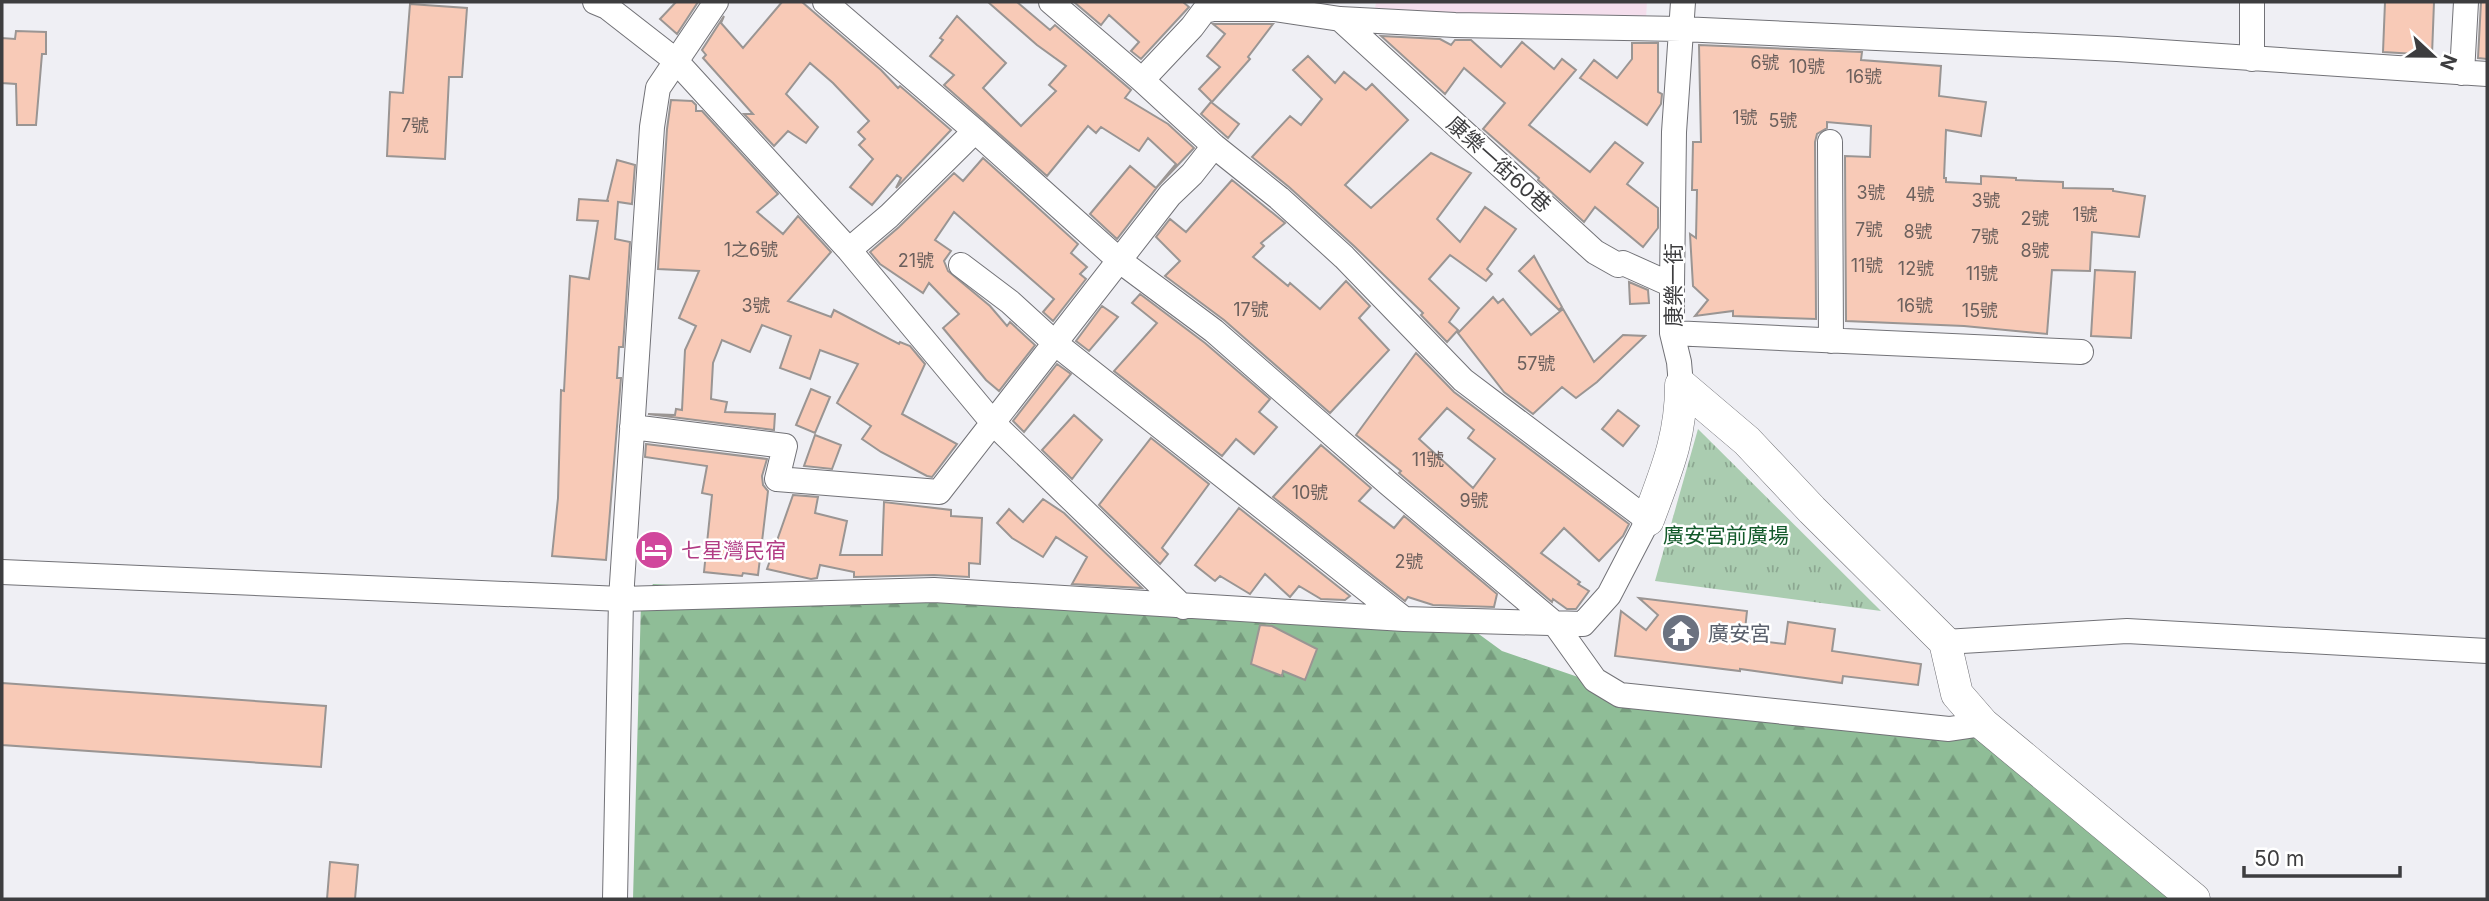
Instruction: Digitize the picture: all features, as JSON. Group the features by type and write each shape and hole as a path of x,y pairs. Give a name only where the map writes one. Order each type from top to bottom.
{"street":[{"path":"595,2 607,7 675,60 849,250 994,424 1183,607"},
{"path":"615,899 621,599 652,127 658,88 716,2"},
{"path":"825,2 1120,261 1214,331 1555,624 1595,680 1620,695 1949,729 1983,724"},
{"path":"1051,2 1344,257 1463,380 1648,520"},
{"name":"康樂一街","path":"2,572 621,599 934,590 1404,619 1583,624 1609,595 1648,520 1675,447 1681,410 1679,362 1672,333 1672,285 1674,131 1683,2"},
{"path":"2252,2 2252,59"},
{"path":"2462,73 2466,2"},
{"path":"1142,80 1192,27 1200,6 1338,10 1455,25 1681,29 2117,49 2487,74"},
{"name":"康樂一街60巷","path":"1338,10 1595,252 1618,265 1623,263 1672,285"},
{"path":"849,250 889,216 975,131"},
{"path":"1829,142 1830,341"},
{"path":"632,427 785,446 777,479 939,492 1170,195 1192,174 1214,146"},
{"path":"961,264 1010,302 1056,344 1404,619"},
{"path":"1672,333 2081,352"},
{"path":"1681,385 1746,441 1945,642 1958,694 1983,724 2194,899"},
{"path":"1945,642 2127,631 2487,651"}],"shaded area":[{"path":"1376,2 1647,2 1645,33 1374,17"}],"green space":[{"name":"廣安宮前廣場","path":"1698,429 1881,611 1655,581"},
{"path":"653,584 1465,624 1502,651 1616,690 1977,722 2207,899 633,899 641,602"}],"building":[{"path":"676,2 698,2 677,34 660,19"},
{"path":"782,2 802,2 898,88 900,86 951,130 896,188 901,178 897,175 872,205 850,187 873,159 859,145 865,139 858,132 869,121 833,83 810,63 786,94 818,127 806,143 788,131 774,146 744,114 753,114 703,58 706,55 702,50 724,16 721,23 743,48"},
{"path":"988,2 1017,2 1050,30 1055,25 1131,90 1125,98 1168,124 1194,148 1158,186 1117,239 1090,214 1130,166 1156,188 1176,164 1148,138 1139,151 1101,127 1096,133 1088,126 1047,176 944,85 954,75 930,56 957,16 1006,63 983,88 1021,126 1056,91 1049,85 1066,66 1037,45"},
{"path":"1074,2 1183,2 1189,7 1141,59 1131,51 1139,42 1109,15 1101,25"},
{"path":"2385,2 2434,2 2432,55 2383,52"},
{"path":"2481,2 2487,2 2487,59 2478,58"},
{"path":"410,4 467,8 462,77 449,77 445,159 387,156 390,92 403,93"},
{"path":"1213,24 1273,24 1248,57 1250,59 1212,102 1199,89 1220,67 1207,56 1225,34"},
{"path":"16,31 46,32 46,54 42,54 36,125 17,125 16,84 2,83 2,38 15,39"},
{"path":"1381,36 1440,39 1451,45 1455,40 1471,40 1501,67 1522,42 1554,69 1562,59 1576,70 1529,125 1590,172 1615,142 1643,163 1627,184 1658,208 1658,228 1643,247 1595,207 1584,222 1483,129 1505,103 1464,68 1445,94"},
{"path":"1632,43 1658,43 1658,92 1662,94 1661,104 1647,125 1580,78 1594,60 1617,78 1632,59"},
{"path":"1699,45 1862,52 1861,60 1941,66 1939,96 1986,102 1981,136 1946,130 1946,182 1981,184 1981,176 2016,178 2063,182 2063,188 2113,189 2145,196 2139,237 2092,232 2090,271 2052,270 2047,334 1964,326 1846,321 1845,156 1870,157 1871,126 1827,122 1827,128 1817,134 1815,142 1816,319 1733,316 1733,311 1695,316 1708,300 1693,286 1690,234 1696,238 1697,190 1692,190 1693,142 1701,142"},
{"path":"1308,56 1335,83 1344,72 1366,90 1372,84 1408,120 1345,185 1371,208 1431,153 1471,173 1437,219 1460,242 1485,207 1516,229 1487,269 1492,274 1486,281 1450,255 1429,279 1459,308 1449,322 1458,330 1447,342 1421,315 1423,313 1354,246 1252,157 1290,116 1301,125 1322,99 1293,70"},
{"path":"671,100 692,101 696,105 696,111 702,111 778,194 757,212 783,234 798,216 831,252 788,301 831,317 834,310 899,344 900,342 910,346 925,364 902,414 957,444 932,477 881,452 862,439 871,426 837,403 858,364 820,350 810,379 780,368 791,336 762,325 750,352 722,340 713,363 711,399 727,402 725,412 775,414 774,430 648,414 675,415 676,409 682,410 685,350 696,326 679,318 699,271 658,269"},
{"path":"1211,102 1239,124 1228,138 1201,114"},
{"path":"983,158 1078,244 1071,253 1087,267 1080,274 1086,279 1053,321 1043,312 1054,299 954,212 935,240 951,251 944,261 948,271 990,306 1007,326 1010,322 1035,345 999,391 986,380 943,328 959,314 929,283 923,293 880,264 870,252 954,173 963,181"},
{"path":"617,160 635,165 632,204 618,202 615,239 630,242 623,347 619,347 617,378 621,378 606,560 552,556 558,498 561,390 564,391 570,276 589,279 598,221 577,220 579,199 607,201"},
{"path":"1232,180 1285,223 1261,243 1264,246 1253,257 1288,286 1290,283 1320,309 1346,281 1370,306 1359,318 1389,350 1330,413 1224,320 1165,276 1180,261 1156,237 1170,219 1186,232"},
{"path":"1534,256 1562,307 1559,310 1519,271"},
{"path":"2095,270 2135,272 2131,338 2091,336"},
{"path":"1629,282 1648,290 1649,303 1630,304"},
{"path":"1140,294 1205,343 1270,399 1259,412 1277,427 1254,454 1236,439 1222,456 1114,371 1157,323 1132,303"},
{"path":"1493,297 1498,303 1503,299 1531,335 1563,309 1594,362 1623,335 1645,336 1597,382 1576,398 1562,387 1533,414 1504,392 1458,333"},
{"path":"1102,306 1118,317 1089,351 1076,341"},
{"path":"1416,353 1454,392 1629,524 1623,536 1599,561 1564,528 1541,553 1589,591 1576,609 1567,609 1553,599 1552,602 1356,435","holes":["1447,408 1474,430 1468,438 1495,459 1473,488 1419,439"]},
{"path":"1057,364 1071,374 1024,432 1013,421"},
{"path":"811,389 830,397 815,433 796,425"},
{"path":"1618,410 1639,426 1623,446 1602,429"},
{"path":"1074,415 1102,440 1072,479 1042,450"},
{"path":"815,435 841,445 832,469 804,466"},
{"path":"1151,438 1209,484 1162,548 1168,554 1160,564 1099,505"},
{"path":"646,444 767,459 762,476 763,485 768,491 758,575 704,572 712,495 702,493 707,466 645,457"},
{"path":"1321,445 1371,488 1359,501 1394,528 1404,516 1497,594 1494,607 1433,605 1408,597 1405,601 1273,497"},
{"path":"793,495 818,497 815,513 847,521 840,555 882,555 884,502 951,510 951,516 982,518 980,564 969,563 969,577 854,577 854,572 820,565 817,578 811,579 767,569"},
{"path":"1043,499 1064,513 1142,588 1072,584 1087,557 1056,537 1043,557 1012,538 997,523 1009,509 1023,522"},
{"path":"1239,508 1350,596 1345,600 1321,599 1299,586 1290,597 1265,574 1250,594 1220,576 1215,581 1195,565"},
{"path":"1639,598 1747,611 1744,639 1785,644 1788,622 1835,629 1832,651 1921,664 1918,685 1843,676 1842,683 1615,656 1621,611 1646,630 1658,615"},
{"path":"1260,625 1272,626 1317,649 1305,680 1283,671 1282,676 1251,664"},
{"path":"2,683 326,706 321,767 2,745"},
{"path":"330,862 358,865 355,899 327,899"}],"place":[{"name":"七星灣民宿","path":"654,550"},
{"name":"廣安宮","path":"1681,633"}]}
